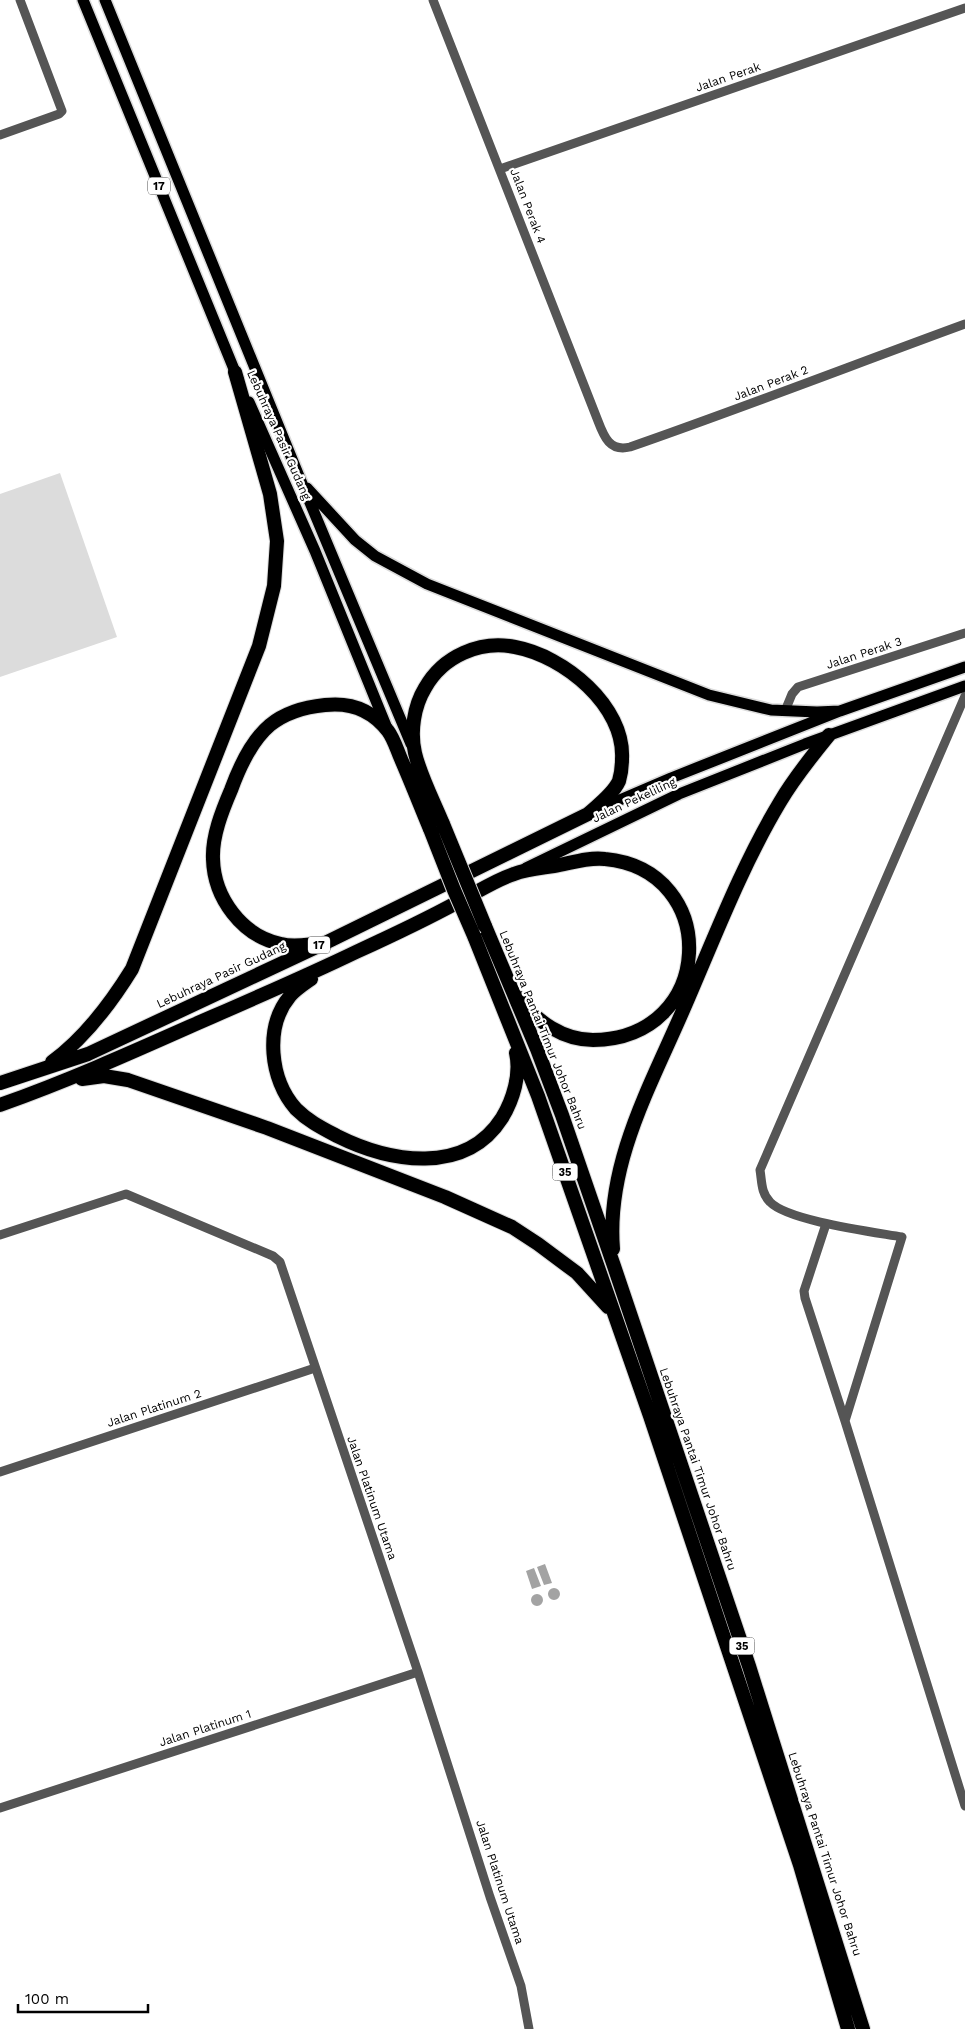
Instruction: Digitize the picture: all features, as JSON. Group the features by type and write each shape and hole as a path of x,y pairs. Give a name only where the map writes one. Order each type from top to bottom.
{"highway":[{"path":"46,1066 61,1056 92,1026 116,996 132,968 259,646 274,586 277,541 270,494 234,372"},
{"name":"Lebuhraya Pasir Gudang","path":"0,1083 46,1066 88,1054 323,944 588,814 607,796 619,780 622,753 617,725 605,705 582,682 550,660 516,647 498,645 483,646 465,652 450,660 439,670 429,680 416,708 413,728 415,753 437,826 454,890 479,931"},
{"path":"323,944 282,945 252,931 238,920 225,902 216,881 212,858 219,823 243,761 268,727 280,718 309,706 348,704 364,709 389,732"},
{"name":"Lebuhraya Pasir Gudang","path":"389,732 437,826"},
{"path":"614,1266 611,1232 615,1194 626,1145 737,885 779,803 802,768 829,735"},
{"path":"510,986 532,1013 547,1025 565,1034 584,1040 613,1039 639,1031 662,1014 678,994 686,976 689,957 687,926 678,904 663,883 646,871 605,859 587,859 513,874"},
{"name":"Jalan Pekeliling","path":"327,966 422,921 513,874"},
{"name":"Lebuhraya Pantai Timur Johor Bahru","path":"479,931 510,986 562,1115 752,1675 863,2029"},
{"name":"17","path":"479,931 511,1030"},
{"path":"327,966 298,988 285,1005 276,1027 273,1048 275,1067 284,1090 296,1108 316,1125 367,1149 394,1156 435,1159 453,1155 469,1148 482,1139 497,1125 507,1109 518,1073 517,1057 511,1030"},
{"name":"17","path":"0,1104 52,1086 327,966"},
{"name":"35","path":"511,1030 538,1096 650,1416 762,1746 800,1865 848,2029"},
{"path":"52,1086 104,1076 128,1080 267,1128 445,1197 512,1227 559,1258 593,1289 614,1315"}],"main road":[{"name":"Lebuhraya Pasir Gudang","path":"83,0 234,372 295,506 389,732"},
{"name":"Lebuhraya Pasir Gudang","path":"106,0 301,482 415,753"},
{"path":"107,58 117,49 126,51"},
{"path":"301,482 368,551 397,569 427,584 708,695 754,707 785,711 840,711"},
{"name":"Jalan Pekeliling","path":"588,814 671,778 840,711 965,667"},
{"name":"Jalan Pekeliling","path":"513,874 679,794 829,735 965,686"}],"street":[{"path":"0,135 59,114 62,111 20,0"},
{"name":"Jalan Perak 4","path":"433,0 598,421"},
{"name":"Jalan Perak","path":"500,169 965,8"},
{"name":"Jalan Perak 2","path":"598,421 604,436 612,446 630,447 744,407 779,392 965,324"},
{"name":"Jalan Perak 3","path":"785,711 792,694 798,687 965,633"},
{"path":"845,1420 902,1237 826,1224 779,1210 770,1202 762,1190 760,1170 965,696"},
{"name":"Jalan Platinum Utama","path":"0,1235 123,1194 277,1258 280,1262 521,1986 529,2029"},
{"path":"826,1224 804,1291 807,1307 845,1420 965,1806"},
{"name":"Jalan Platinum 2","path":"0,1472 316,1368"},
{"name":"Jalan Platinum 1","path":"0,1808 418,1672"}],"shaded area":[{"path":"60,473 117,637 0,677 0,494"},
{"path":"545,1564 552,1583 544,1585 537,1567"},
{"path":"534,1568 541,1586 532,1589 526,1571"},
{"path":"552,1588 556,1588 560,1594 556,1600 552,1600 548,1596 548,1592"},
{"path":"535,1594 539,1594 543,1600 539,1606 535,1606 531,1602 531,1598"}]}
